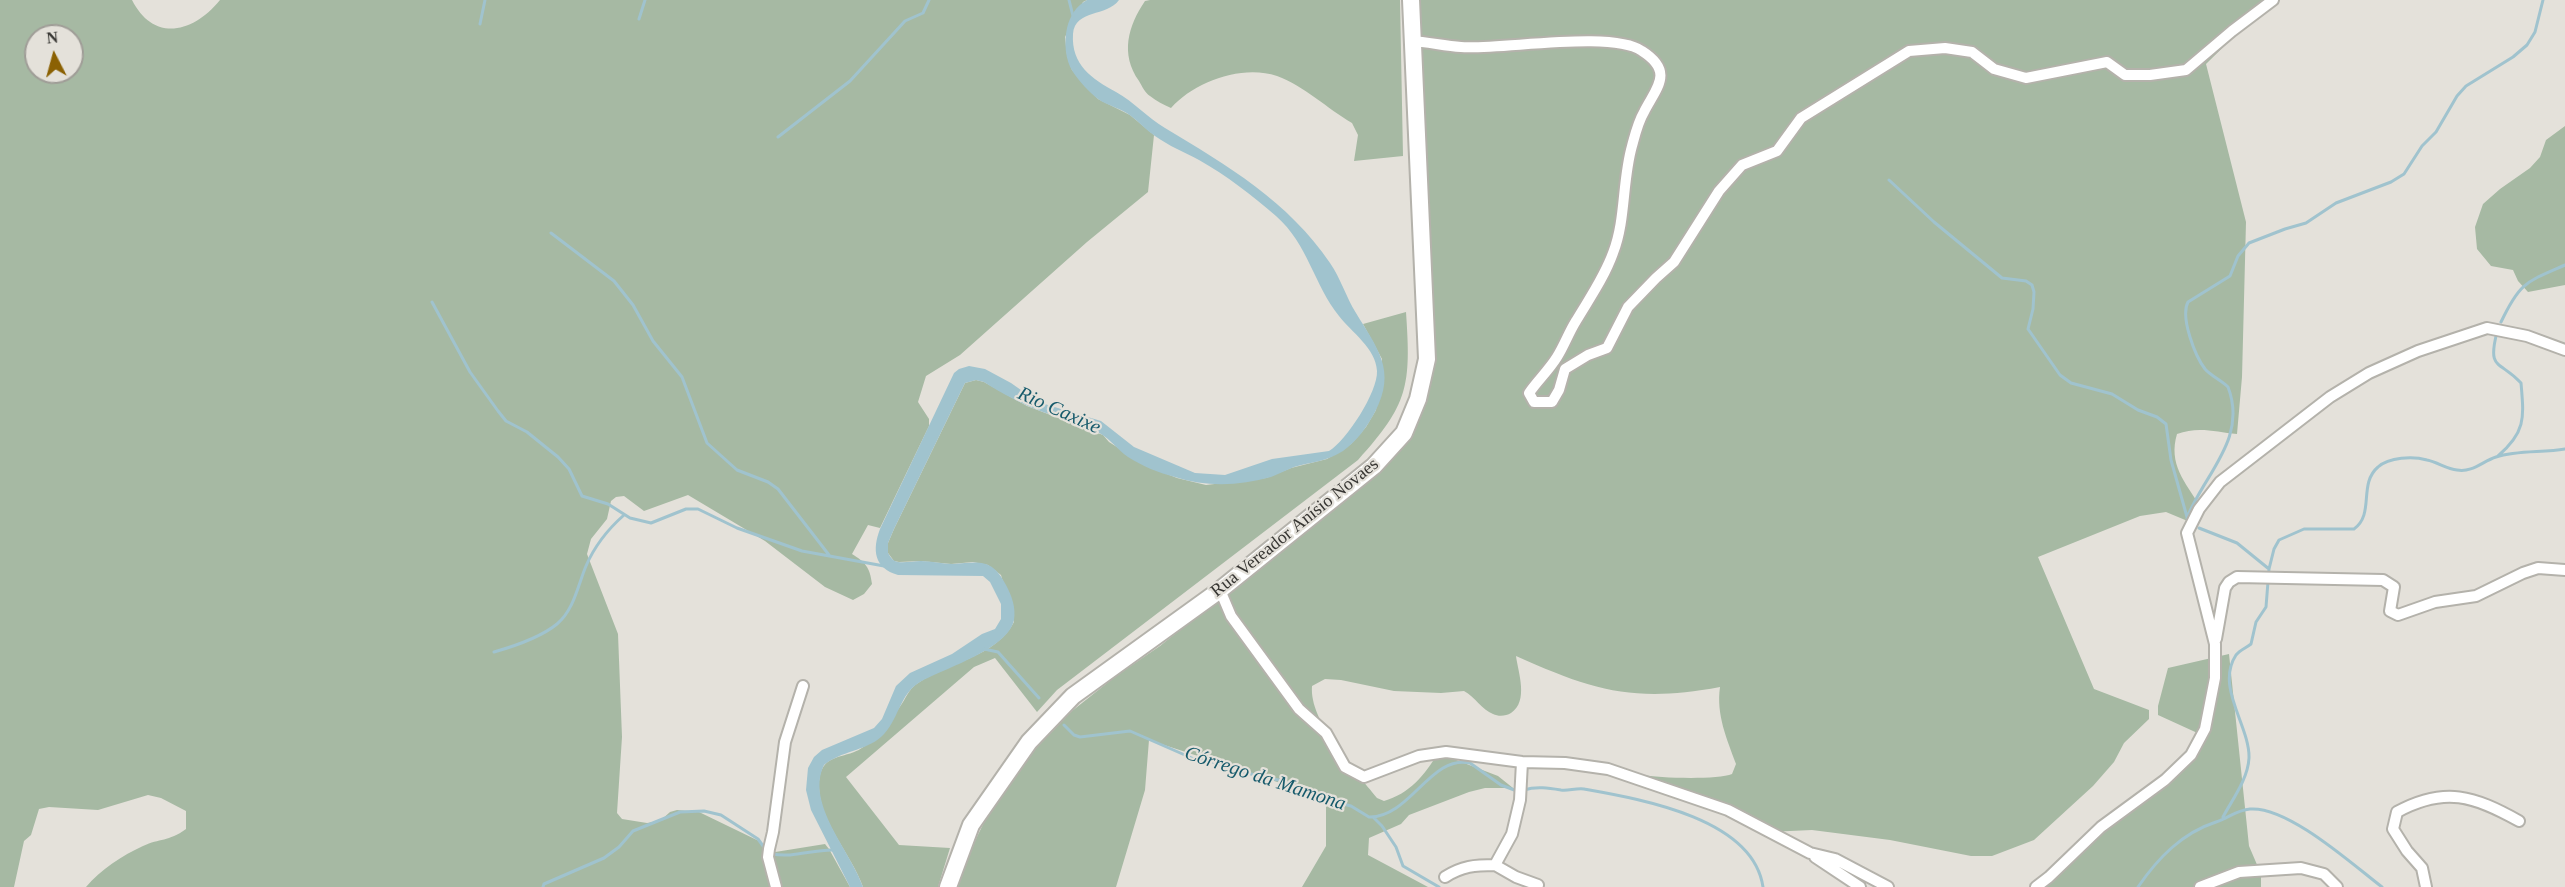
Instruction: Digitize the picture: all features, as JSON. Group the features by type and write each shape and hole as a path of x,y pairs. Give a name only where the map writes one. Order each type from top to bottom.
{"main road":[{"name":"Rua Vereador Anísio Novaes","path":"948,887 971,825 1029,742 1073,696 1220,590 1374,466 1404,433 1418,399 1427,359 1411,0"}],"street":[{"path":"1412,40 1462,47 1545,42 1615,44 1641,50 1657,66 1661,79 1658,90 1643,112 1632,147 1624,182 1621,220 1614,252 1595,292 1575,322 1557,357 1529,393 1534,402 1552,402 1559,390 1565,369 1588,355 1607,348 1629,307 1674,262 1719,191 1742,165 1776,151 1801,118 1909,51 1945,48 1972,52 1994,69 2026,78 2107,62 2125,75 2150,75 2186,70 2272,0"},
{"path":"2216,644 2187,533 2199,509 2220,482 2235,469 2340,391 2369,373 2418,351 2487,328 2527,336 2565,350"},
{"path":"2036,887 2101,827 2165,780 2191,755 2205,729 2215,678 2221,603 2229,582 2237,577 2384,580 2394,587 2390,611 2398,615 2435,602 2476,596 2538,568 2565,570"},
{"path":"1220,590 1231,616 1271,673 1299,709 1326,733 1345,767 1364,777 1419,756 1446,752 1522,762 1565,763 1608,769 1728,810 1810,853 1860,887"},
{"path":"776,887 768,849 773,832 785,742 803,686"},
{"path":"1495,865 1512,834 1520,800 1522,762"},
{"path":"2426,887 2422,868 2407,851 2393,829 2397,812 2419,800 2452,796 2488,803 2519,821"},
{"path":"1810,853 1835,859 1888,887"},
{"path":"1445,876 1459,868 1473,865 1495,865 1516,877 1538,885"},
{"path":"2200,887 2240,872 2301,868 2324,874 2337,887"}],"green space":[{"path":"0,0 132,0 141,14 151,23 162,28 174,28 186,26 198,20 220,0 1087,0 1083,2 1065,37 1067,55 1072,70 1098,99 1130,115 1154,135 1148,192 1087,242 960,355 926,376 918,402 929,419 929,426 880,528 868,525 852,554 864,563 870,573 872,584 864,594 853,600 825,587 765,541 688,495 644,511 624,496 616,497 611,501 607,519 591,539 587,554 618,634 622,737 617,813 622,819 647,823 660,821 670,812 677,810 699,812 761,842 769,853 825,844 850,887 86,887 105,869 128,854 186,829 186,811 161,798 148,795 98,810 49,807 39,809 31,835 24,841 14,887 0,887"},
{"path":"1400,0 1403,156 1354,161 1358,135 1352,123 1297,86 1277,76 1249,72 1234,74 1205,83 1192,90 1171,108 1157,101 1142,87 1133,71 1128,50 1128,40 1134,20 1145,1"},
{"path":"1414,0 2271,0 2206,64 2246,222 2242,377 2237,434 2200,430 2177,434 2176,464 2200,506 2190,522 2166,512 2140,516 2038,557 2094,689 2149,710 2149,719 2124,743 2114,762 2093,786 2034,840 1992,856 1971,856 1890,840 1812,830 1768,832 1642,775 1702,778 1732,774 1736,764 1721,717 1720,687 1663,694 1615,691 1569,678 1516,656 1521,686 1520,701 1511,713 1505,715 1498,716 1489,712 1464,691 1441,693 1394,691 1325,679 1312,686 1313,700 1325,730 1377,798 1384,801 1409,789 1428,769 1438,753 1498,776 1513,788 1485,788 1469,792 1409,815 1401,824 1369,838 1368,855 1428,887 1302,887 1326,846 1326,798 1149,740 1145,790 1116,887 956,887 993,804 1020,764 1072,711 1116,676 1160,646 1301,532 1415,415 1425,267 1428,166 1415,44"},
{"path":"2565,126 2565,285 2528,292 2518,281 2513,270 2491,266 2477,249 2475,227 2483,204 2530,168 2540,157 2546,140"},
{"path":"1406,312 1408,358 1403,392 1388,424 1358,460 1057,690 1037,712 995,658 974,667 846,777 899,845 950,848 938,887 863,887 830,825 820,800 820,775 824,767 829,761 866,745 892,717 915,685 984,651 1006,634 1014,622 1001,575 988,565 973,562 951,564 921,561 899,562 894,561 888,553 888,543 894,529 965,383 976,380 984,382 1027,406 1103,435 1109,442 1147,466 1177,478 1206,485 1266,478 1291,468 1327,459 1351,444 1366,427 1376,410 1382,359 1363,324"},
{"path":"2229,654 2249,846 2261,874 2261,887 2039,887 2185,761 2204,736 2158,715 2158,706 2168,668"}],"water":[{"name":"Rio Caxixe","path":"1087,0 1119,0 1107,9 1085,17 1075,26 1073,45 1079,63 1091,76 1129,100 1158,124 1255,186 1296,221 1334,269 1352,307 1377,349 1384,371 1381,397 1369,423 1348,447 1337,454 1259,480 1235,484 1211,484 1187,480 1151,469 1128,457 1094,430 1028,406 984,382 976,380 965,383 894,529 888,543 888,553 898,562 978,563 990,566 1001,576 1010,593 1014,607 1014,620 1009,630 988,649 913,687 903,700 887,731 875,742 824,765 820,780 820,795 825,811 863,887 850,887 811,810 806,790 808,768 814,757 822,750 874,728 882,719 896,686 910,673 952,654 982,634 995,629 1001,619 1001,604 990,582 983,576 898,575 884,568 877,557 876,544 880,529 954,373 969,366 985,369 1011,383 1038,402 1101,421 1134,447 1195,473 1225,475 1272,459 1329,451 1344,437 1360,415 1376,380 1376,363 1368,348 1330,304 1296,239 1287,227 1249,193 1219,172 1160,140 1127,113 1098,99 1075,75 1067,56 1066,33 1074,12"}],"waterway":[{"path":"480,24 485,0"},
{"path":"639,19 645,0"},
{"path":"778,137 850,81 905,21 923,13 929,0"},
{"path":"1069,0 1073,16"},
{"path":"2187,518 2228,440 2233,406 2228,387 2207,371 2197,355 2187,326 2188,302 2230,276 2238,256 2249,243 2306,223 2336,203 2391,182 2404,174 2422,146 2436,132 2457,96 2466,86 2513,57 2527,45 2535,32 2543,0"},
{"path":"1889,180 1934,222 2002,278 2026,281 2032,285 2033,309 2028,329 2060,375 2071,383 2112,394 2166,424 2171,460 2187,517"},
{"path":"551,233 614,281 633,305 653,341 682,377 707,443 737,470 768,482 778,489 829,555"},
{"path":"2501,322 2519,291 2541,275 2565,265"},
{"path":"432,302 470,372 498,411 506,421 527,432 558,457 569,469 582,496 608,504 630,518 651,523 686,509 698,509 737,528 802,551 884,566"},
{"path":"2497,332 2494,344 2495,359 2497,364 2521,383 2523,406 2518,432 2498,456"},
{"name":"Córrego da Mamona","path":"2223,817 2243,781 2249,758 2248,746 2231,693 2229,680 2231,667 2236,655 2251,644 2256,622 2266,607 2269,569 2279,540 2304,529 2354,529 2364,515 2367,490 2372,474 2388,461 2401,458 2421,459 2462,470 2473,468 2504,455 2565,449"},
{"path":"494,652 535,637 550,629 563,618 572,605 593,551 624,515"},
{"path":"2199,528 2237,543 2269,569"},
{"name":"Córrego da Mamona","path":"984,649 998,652 1039,698"},
{"name":"Córrego da Mamona","path":"1064,725 1074,735 1080,737 1130,731 1194,759 1207,760 1242,772 1283,781 1328,800 1351,806 1369,817 1384,815 1397,808 1432,776 1456,763 1470,763 1501,785 1517,791"},
{"name":"Córrego da Mamona","path":"1524,790 1584,789 1663,806 1691,816 1717,828 1739,844 1755,863 1763,887"},
{"path":"2138,887 2154,866 2192,833 2237,812 2250,809 2265,811 2301,826 2382,887"},
{"path":"543,887 544,884 604,858 619,847 633,831 680,812 704,811 721,815 758,839 766,850"},
{"path":"1374,818 1396,847 1403,866 1439,887"},
{"path":"772,854 787,855 832,850"}]}
